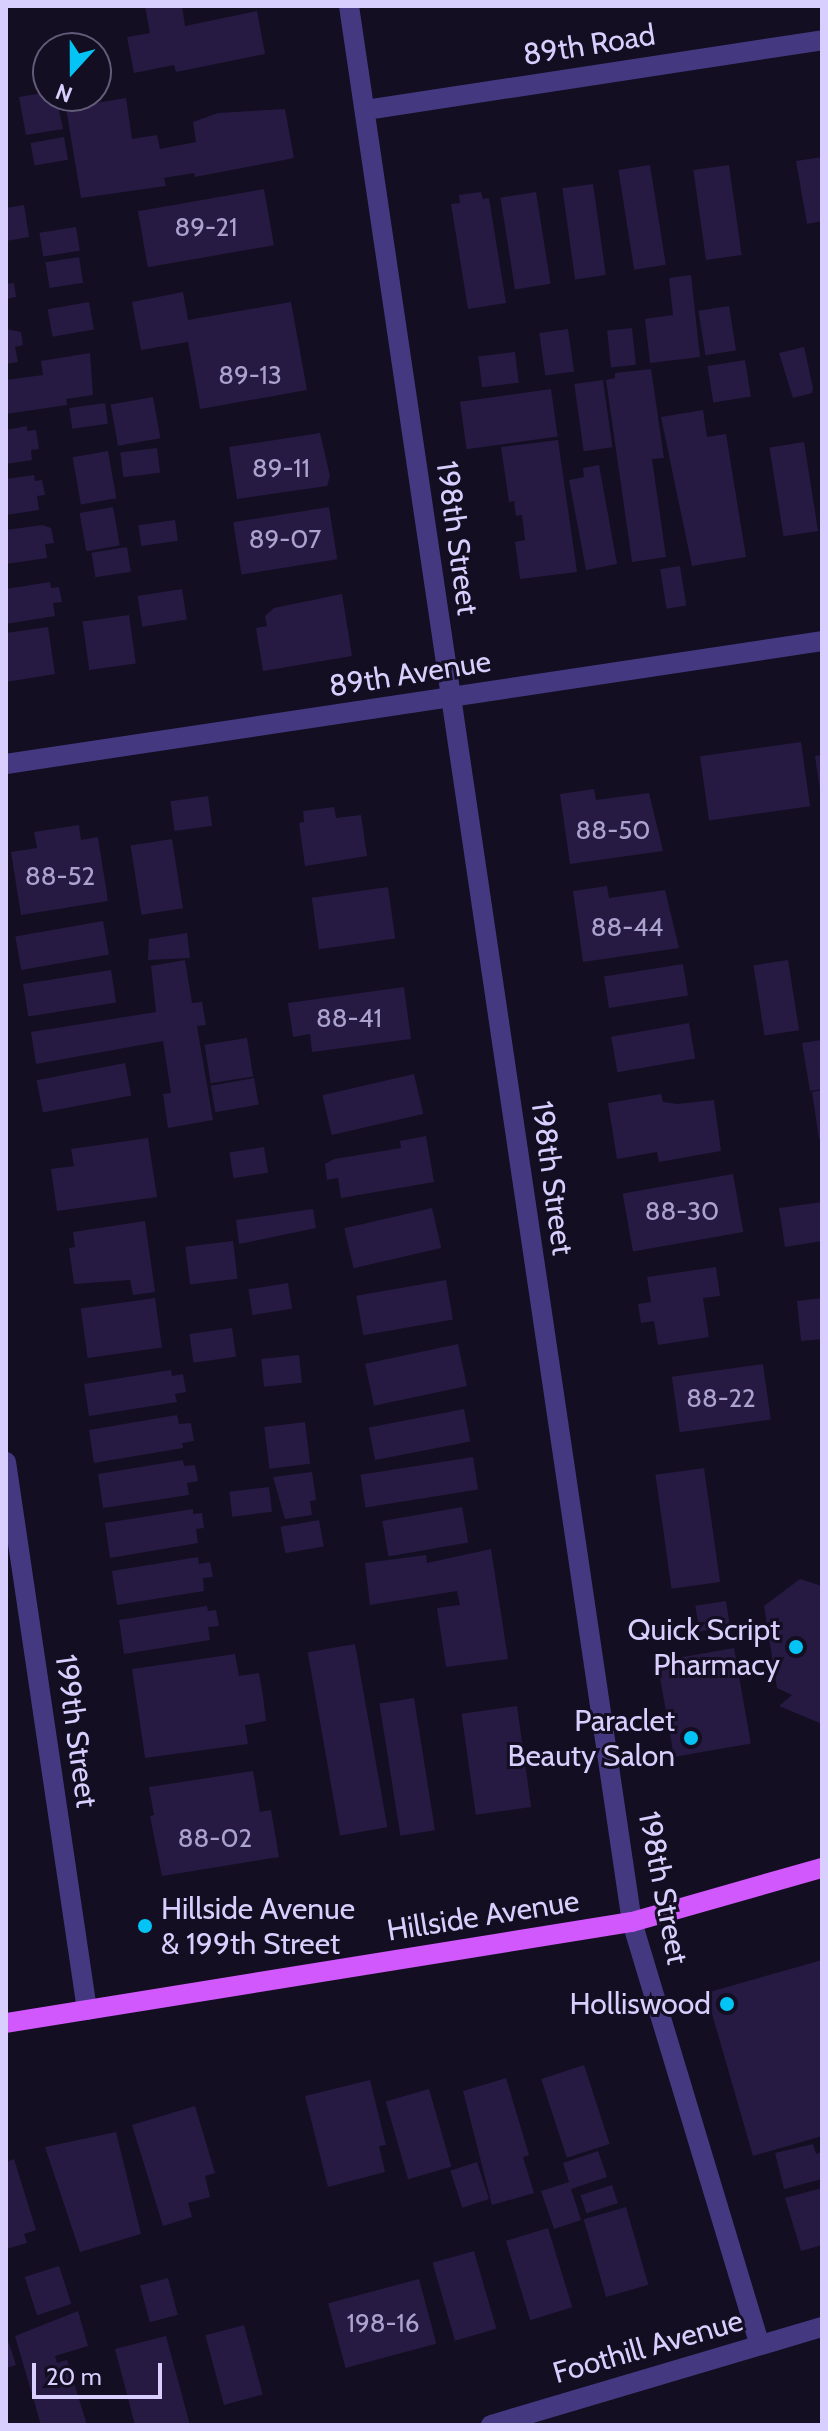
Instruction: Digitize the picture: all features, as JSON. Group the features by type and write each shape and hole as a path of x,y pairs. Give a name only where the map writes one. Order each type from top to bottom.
{"main road":[{"name":"Hillside Avenue","path":"6,2023 632,1922 822,1868"}],"street":[{"name":"198th Street","path":"349,6 632,1922 760,2345"},
{"name":"89th Road","path":"366,110 822,40"},
{"name":"89th Avenue","path":"6,764 822,641"},
{"name":"199th Street","path":"6,1462 87,2010"},
{"name":"Foothill Avenue","path":"491,2425 822,2327"}],"building":[{"path":"145,6 182,6 185,26 257,11 265,54 176,72 174,65 134,73 127,37 150,33"},
{"path":"32,95 32,112 59,112 63,129 26,135 19,97"},
{"path":"126,98 132,139 157,135 160,149 196,142 193,122 218,113 285,109 294,158 195,177 194,173 164,178 166,186 81,198 67,112 112,112 112,100"},
{"path":"64,137 68,160 35,166 31,143"},
{"path":"822,157 822,221 807,224 796,161"},
{"path":"650,165 666,265 634,270 618,170"},
{"path":"729,165 742,255 706,260 693,170"},
{"path":"593,184 606,275 575,279 562,188"},
{"path":"264,189 274,245 148,267 138,211"},
{"path":"481,192 483,199 489,198 506,303 468,309 451,204 460,203 459,195"},
{"path":"536,192 551,284 515,289 500,198"},
{"path":"24,205 29,237 6,241 6,208"},
{"path":"76,227 80,251 43,256 39,233"},
{"path":"79,257 83,283 49,288 45,262"},
{"path":"691,275 700,357 650,363 645,319 673,315 669,278"},
{"path":"14,283 16,297 6,299 6,284"},
{"path":"183,292 188,320 291,302 307,390 200,409 188,342 141,350 132,302"},
{"path":"89,302 94,330 53,337 48,309"},
{"path":"729,306 736,350 705,355 698,311"},
{"path":"632,328 636,365 611,367 607,331"},
{"path":"6,329 21,332 23,345 15,347 18,362 6,364"},
{"path":"568,329 574,372 545,376 539,333"},
{"path":"804,347 812,393 793,398 779,353"},
{"path":"515,352 519,383 482,387 478,357"},
{"path":"90,353 93,395 66,399 67,405 6,414 6,380 43,375 41,361"},
{"path":"745,360 751,397 713,402 707,366"},
{"path":"651,369 664,458 652,459 666,557 632,562 606,380 615,378 615,373"},
{"path":"603,380 612,447 584,451 574,384"},
{"path":"551,389 558,437 467,449 460,402"},
{"path":"153,397 160,438 118,446 111,404"},
{"path":"105,403 108,424 72,429 69,408"},
{"path":"703,410 707,437 726,434 746,557 692,566 661,417"},
{"path":"27,426 27,431 36,430 39,449 31,450 32,460 6,464 6,430"},
{"path":"320,433 330,476 327,486 237,499 229,447"},
{"path":"558,440 577,572 520,579 515,542 525,540 522,515 516,516 514,501 509,502 501,447"},
{"path":"804,442 818,531 784,536 769,447"},
{"path":"157,448 160,473 123,477 120,453"},
{"path":"108,451 116,498 81,505 73,457"},
{"path":"599,465 617,564 586,570 569,480 584,477 583,468"},
{"path":"34,475 35,481 42,480 45,495 37,496 39,510 6,515 6,479"},
{"path":"113,507 120,545 86,551 80,513"},
{"path":"329,507 337,559 241,575 233,522"},
{"path":"175,520 178,541 141,546 138,525"},
{"path":"42,525 51,528 54,543 45,544 47,558 6,564 6,530"},
{"path":"127,547 131,572 95,577 91,553"},
{"path":"680,566 686,606 667,609 660,569"},
{"path":"50,582 51,588 59,587 62,602 53,603 55,616 6,624 6,589"},
{"path":"182,589 187,620 142,627 138,596"},
{"path":"342,594 352,656 263,671 256,628 267,626 265,616 274,608"},
{"path":"129,615 136,664 89,670 82,622"},
{"path":"48,627 55,674 6,682 6,633"},
{"path":"801,742 810,806 709,821 700,756"},
{"path":"822,755 822,790 820,790 815,756"},
{"path":"594,789 596,800 649,793 663,851 570,864 560,794"},
{"path":"208,796 212,826 175,831 170,801"},
{"path":"334,807 336,818 361,815 367,856 305,866 299,823 304,822 303,811"},
{"path":"79,825 81,840 98,837 108,901 21,915 11,852 37,848 34,832"},
{"path":"172,839 183,908 141,915 131,846"},
{"path":"607,886 609,898 665,890 679,948 583,962 573,891"},
{"path":"388,887 395,938 319,949 312,898"},
{"path":"103,921 109,954 21,970 15,936"},
{"path":"187,933 190,958 148,960 149,939"},
{"path":"185,960 192,1003 202,1002 206,1025 197,1026 213,1120 168,1128 163,1094 171,1093 163,1041 36,1064 31,1032 156,1012 151,966"},
{"path":"788,960 799,1030 765,1036 753,965"},
{"path":"683,964 688,996 609,1008 604,977"},
{"path":"111,970 116,1003 28,1017 23,984"},
{"path":"404,987 411,1039 312,1052 310,1034 293,1037 288,1003"},
{"path":"689,1023 695,1058 617,1072 611,1037"},
{"path":"247,1038 253,1077 211,1083 205,1045"},
{"path":"822,1040 822,1089 810,1091 802,1043"},
{"path":"125,1063 131,1095 43,1113 37,1080"},
{"path":"414,1074 423,1114 332,1135 322,1095"},
{"path":"254,1078 259,1105 215,1112 211,1086"},
{"path":"822,1090 822,1139 819,1139 812,1092"},
{"path":"661,1094 663,1102 677,1104 714,1100 721,1151 659,1162 657,1152 617,1159 608,1103"},
{"path":"426,1136 434,1182 341,1198 338,1178 327,1180 325,1164 334,1159 401,1148 400,1141"},
{"path":"148,1138 157,1197 57,1211 51,1169 74,1166 71,1149"},
{"path":"264,1147 268,1173 233,1178 229,1152"},
{"path":"733,1174 743,1232 633,1252 623,1193"},
{"path":"822,1202 822,1241 785,1247 779,1208"},
{"path":"432,1208 441,1248 354,1268 344,1228"},
{"path":"313,1209 316,1228 239,1244 236,1220"},
{"path":"145,1221 155,1292 133,1295 130,1280 74,1284 69,1248 75,1247 73,1232"},
{"path":"233,1241 238,1279 190,1285 185,1247"},
{"path":"716,1267 720,1296 703,1298 709,1337 658,1345 654,1321 641,1323 638,1304 651,1302 647,1277"},
{"path":"446,1280 453,1319 363,1335 356,1296"},
{"path":"288,1283 292,1309 253,1315 248,1289"},
{"path":"155,1298 162,1348 88,1358 81,1308"},
{"path":"822,1298 822,1339 801,1341 797,1301"},
{"path":"232,1328 236,1357 193,1363 189,1334"},
{"path":"458,1344 467,1386 374,1406 365,1364"},
{"path":"299,1355 302,1383 264,1387 261,1359"},
{"path":"763,1364 771,1419 680,1432 672,1377"},
{"path":"171,1370 172,1376 183,1374 186,1392 175,1394 177,1402 89,1416 84,1384"},
{"path":"464,1409 470,1441 375,1460 369,1428"},
{"path":"177,1415 179,1424 191,1423 194,1441 182,1443 183,1448 94,1463 89,1430"},
{"path":"305,1422 310,1464 269,1469 264,1427"},
{"path":"473,1457 478,1490 366,1507 360,1475"},
{"path":"183,1460 184,1466 195,1465 198,1481 187,1483 189,1495 103,1508 98,1474"},
{"path":"704,1468 720,1582 671,1589 655,1475"},
{"path":"312,1472 316,1500 310,1501 312,1515 285,1519 273,1477"},
{"path":"269,1487 272,1512 232,1517 229,1492"},
{"path":"462,1507 468,1542 388,1557 382,1521"},
{"path":"193,1509 193,1514 202,1513 204,1528 196,1529 198,1543 110,1558 105,1523"},
{"path":"319,1520 324,1547 285,1553 281,1527"},
{"path":"491,1549 508,1659 446,1667 437,1608 460,1605 457,1591 370,1605 365,1563 426,1555 427,1563"},
{"path":"198,1557 199,1564 210,1562 213,1577 203,1578 204,1591 117,1605 112,1571"},
{"name":"Quick Script Pharmacy","path":"800,1579 822,1586 822,1724 779,1706 792,1695 777,1688 764,1606"},
{"path":"726,1601 730,1627 699,1632 695,1606"},
{"path":"207,1606 208,1611 216,1610 219,1626 208,1627 210,1640 124,1654 119,1620"},
{"path":"355,1644 387,1827 340,1836 308,1652"},
{"path":"734,1648 751,1744 674,1757 657,1662"},
{"path":"235,1654 239,1676 259,1673 263,1696 266,1721 245,1725 248,1744 145,1758 132,1669"},
{"path":"414,1698 435,1830 400,1836 379,1703"},
{"path":"517,1706 531,1807 476,1815 462,1714"},
{"path":"253,1771 260,1812 271,1810 279,1857 162,1876 150,1816 154,1815 149,1787"},
{"path":"822,1960 822,2136 753,2156 706,1993"},
{"path":"584,2065 610,2144 567,2158 541,2079"},
{"path":"506,2078 529,2155 523,2157 534,2193 492,2205 463,2091"},
{"path":"370,2080 386,2145 379,2146 385,2172 328,2187 305,2096"},
{"path":"429,2089 451,2167 408,2179 386,2101"},
{"path":"195,2106 215,2173 205,2176 210,2197 188,2203 192,2217 163,2226 132,2125"},
{"path":"116,2132 141,2234 80,2252 45,2147"},
{"path":"813,2144 816,2154 822,2152 822,2179 784,2189 775,2153"},
{"path":"598,2151 607,2177 571,2189 581,2220 554,2229 541,2191 569,2182 563,2163"},
{"path":"14,2159 36,2230 24,2234 27,2243 6,2249 6,2162"},
{"path":"477,2162 489,2199 462,2208 450,2171"},
{"path":"612,2185 618,2203 586,2213 581,2195"},
{"path":"822,2188 822,2245 801,2251 785,2198"},
{"path":"626,2207 648,2285 606,2297 584,2219"},
{"path":"548,2228 572,2307 530,2320 506,2241"},
{"path":"474,2251 496,2329 455,2341 433,2263"},
{"path":"59,2266 71,2304 37,2315 25,2277"},
{"path":"168,2278 178,2315 150,2322 140,2286"},
{"path":"419,2279 436,2344 346,2368 328,2303"},
{"path":"78,2311 88,2346 55,2356 57,2363 67,2360 87,2425 41,2425 15,2336"},
{"path":"244,2325 263,2395 224,2405 205,2335"},
{"path":"6,2334 16,2365 6,2368"},
{"path":"166,2336 190,2425 135,2425 115,2349"}],"place":[{"name":"Quick Script Pharmacy","path":"796,1647"},
{"name":"Paraclet Beauty Salon","path":"691,1738"},
{"name":"Hillside Avenue & 199th Street","path":"145,1926"},
{"name":"Holliswood","path":"727,2004"}]}
